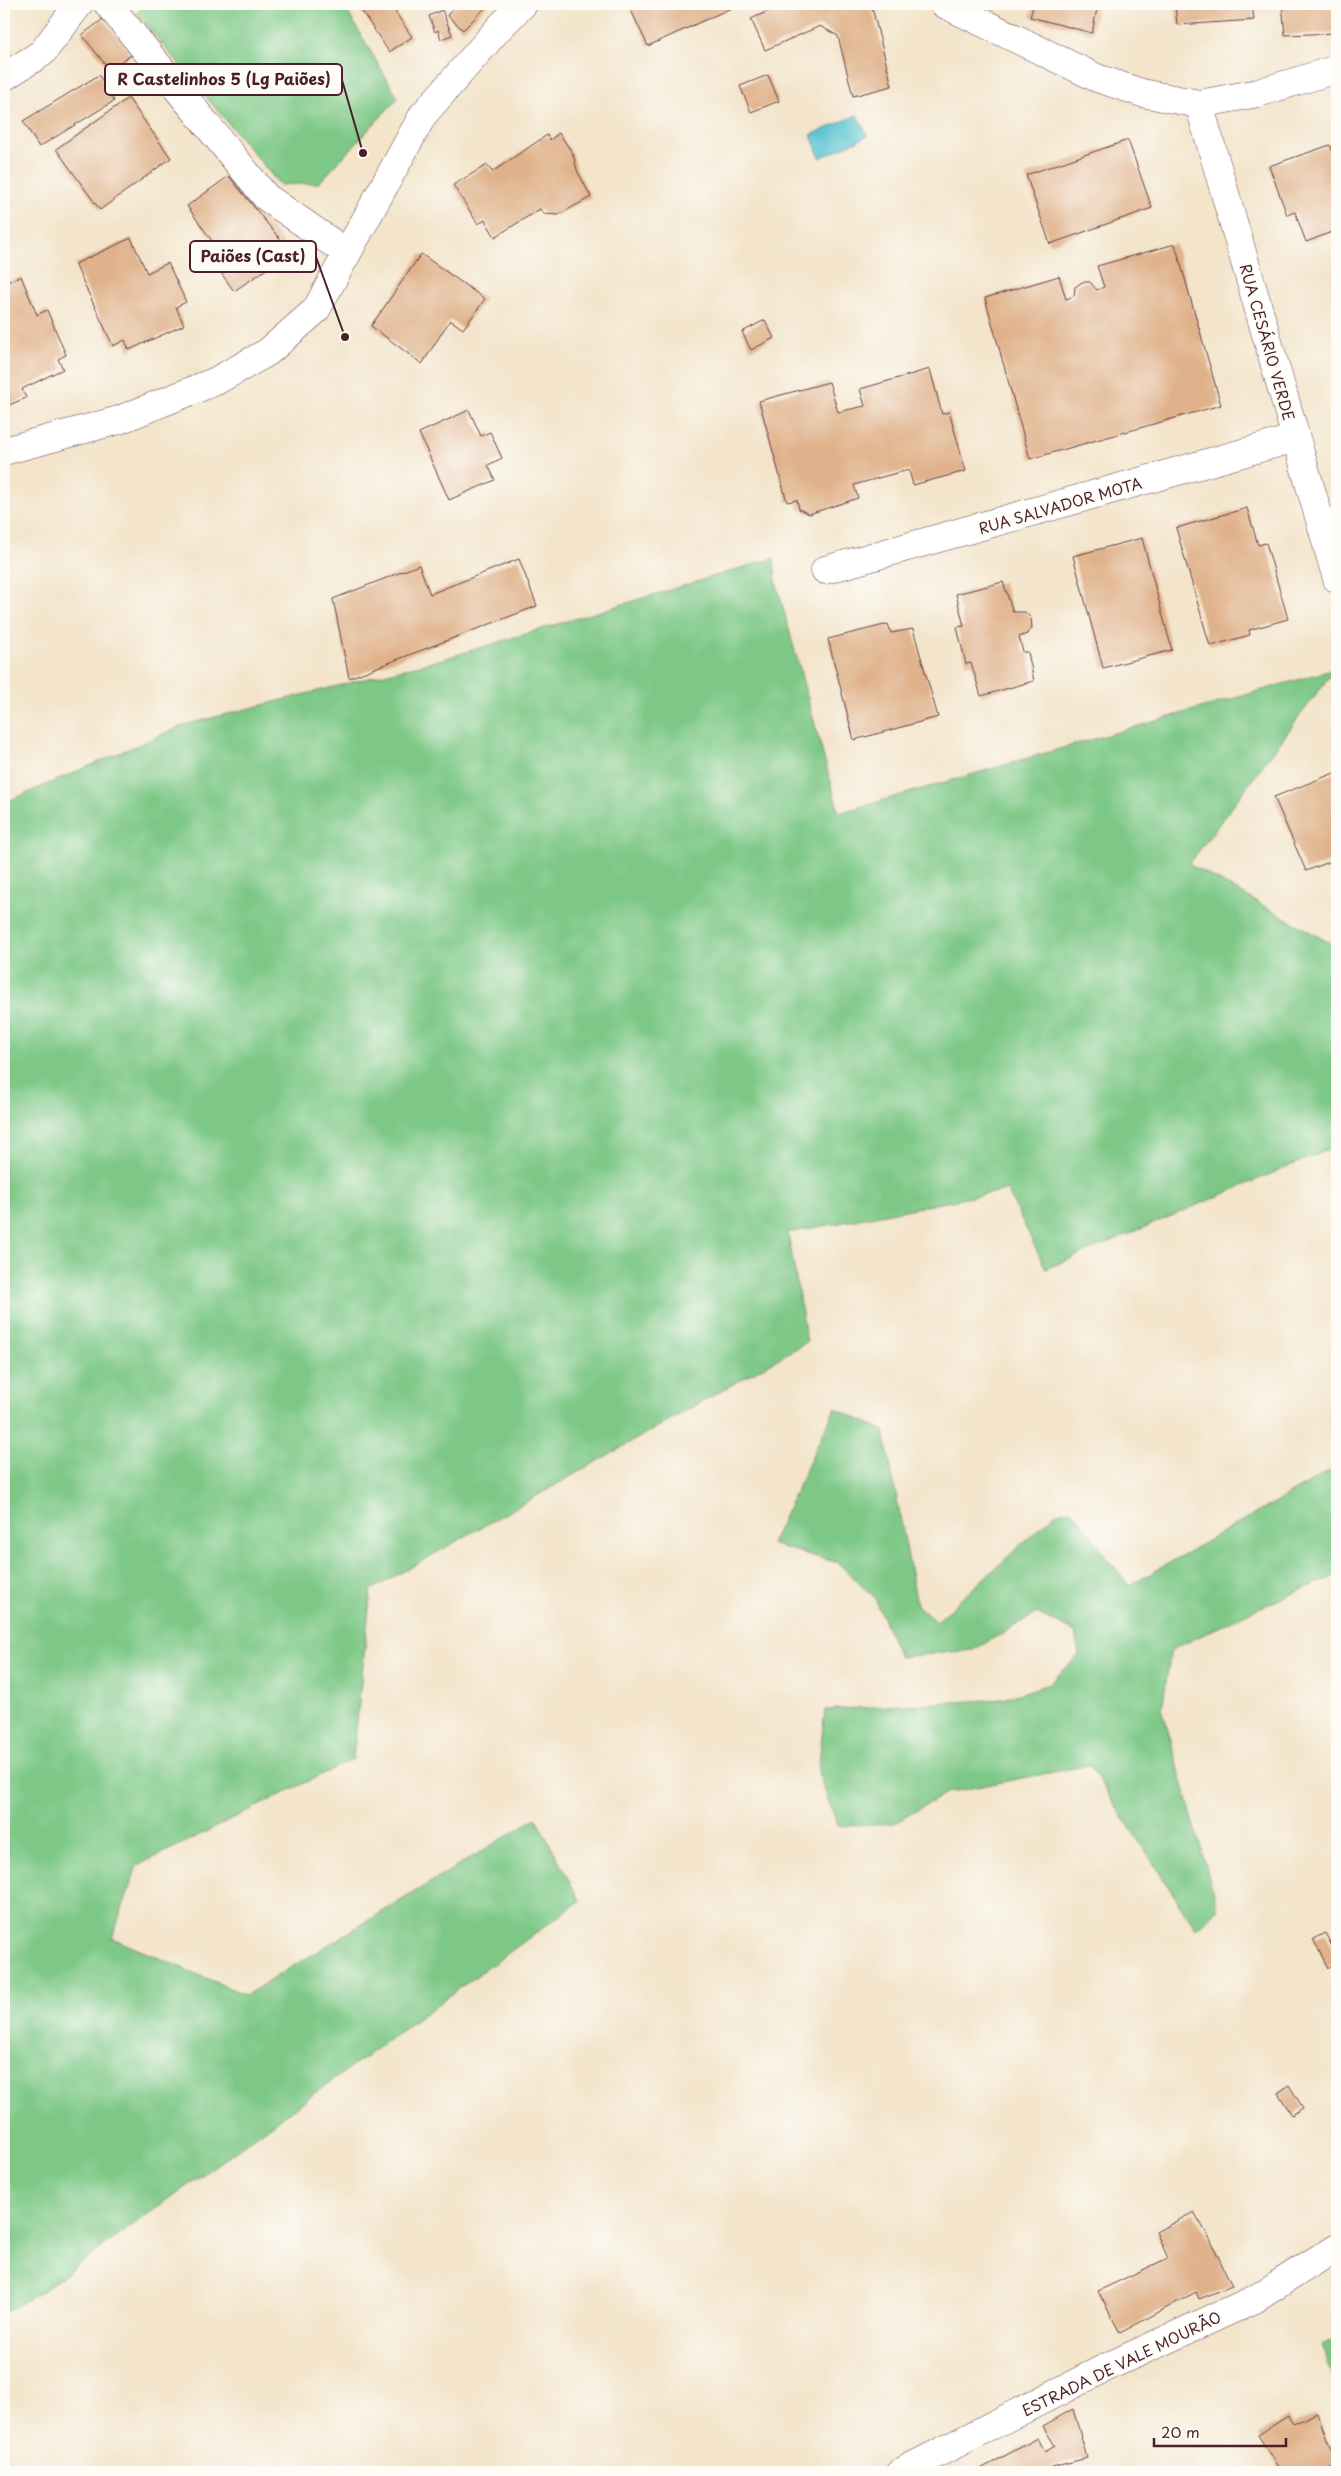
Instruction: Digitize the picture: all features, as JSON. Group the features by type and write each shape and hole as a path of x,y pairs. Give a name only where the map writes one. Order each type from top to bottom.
{"street":[{"path":"4,77 42,53 79,4"},
{"path":"108,4 266,197 347,253"},
{"path":"4,451 119,420 216,381 268,352 316,310 423,114 500,27 523,4"},
{"path":"944,4 1097,78 1142,93 1199,104 1258,93 1337,69"},
{"name":"RUA CESÁRIO VERDE","path":"1199,104 1337,579"},
{"name":"RUA SALVADOR MOTA","path":"825,570 1296,438"},
{"name":"ESTRADA DE VALE MOURÃO","path":"901,2472 1111,2365 1255,2299 1337,2247"}],"green space":[{"path":"149,4 343,4 398,98 319,183 280,185 136,13"},
{"path":"774,558 776,582 839,813 1335,669 1189,864 1337,947 1337,1146 1046,1269 1007,1190 788,1233 807,1342 371,1590 353,1759 137,1866 112,1938 246,1995 536,1818 580,1901 42,2291 4,2313 4,803 184,725 443,659"},
{"path":"835,1408 884,1431 917,1605 936,1622 1055,1514 1071,1509 1129,1586 1337,1467 1337,1575 1252,1611 1171,1650 1162,1709 1218,1910 1196,1929 1089,1765 946,1793 895,1823 838,1826 818,1772 825,1710 1003,1699 1049,1684 1079,1655 1075,1632 1037,1613 973,1650 899,1657 875,1598 838,1563 771,1544"},
{"path":"1337,2339 1337,2387 1321,2345"}],"water":[{"path":"857,115 868,136 820,158 811,135"}],"building":[{"path":"357,4 390,4 412,37 389,52"},
{"path":"458,4 489,4 463,30 447,15"},
{"path":"628,4 740,4 648,46"},
{"path":"784,4 871,4 892,86 853,96 838,36 820,26 765,50 751,19"},
{"path":"1034,4 1098,4 1092,33 1030,17"},
{"path":"1175,4 1252,4 1254,20 1177,25"},
{"path":"1282,4 1336,4 1337,33 1285,35"},
{"path":"442,10 452,35 441,39 438,30 435,32 429,16"},
{"path":"103,19 132,55 109,69 82,35"},
{"path":"99,75 114,101 39,147 23,121"},
{"path":"768,75 779,101 751,112 740,86"},
{"path":"128,98 171,158 100,210 56,149"},
{"path":"559,133 573,154 577,170 591,197 558,215 544,214 540,209 495,237 485,220 478,224 453,185 487,165 492,172 547,135 550,140"},
{"path":"1128,140 1152,208 1050,244 1026,175"},
{"path":"1330,145 1335,156 1337,155 1337,230 1306,242 1295,212 1287,215 1269,166"},
{"path":"229,176 291,253 234,291 205,251 215,245 187,206"},
{"path":"131,238 147,273 168,263 186,302 176,307 184,325 129,350 125,340 113,346 75,264"},
{"path":"1175,244 1221,405 1030,459 985,298 1059,276 1066,299 1074,296 1075,287 1082,282 1090,282 1097,290 1104,287 1097,266"},
{"path":"421,254 485,299 463,329 450,320 422,364 371,326"},
{"path":"21,276 37,315 47,310 66,355 58,359 63,369 22,389 26,398 4,407 4,283"},
{"path":"765,320 774,338 751,350 742,332"},
{"path":"930,369 942,414 949,412 966,471 913,485 909,470 889,475 854,485 858,498 809,514 799,509 797,500 787,502 759,401 829,382 838,412 865,406 860,389"},
{"path":"469,410 481,436 490,432 502,458 488,465 495,480 449,500 419,433"},
{"path":"1247,508 1258,545 1266,543 1288,619 1249,630 1250,635 1210,646 1176,528"},
{"path":"1142,538 1172,650 1103,668 1073,556"},
{"path":"519,559 537,606 349,678 333,599 419,565 430,594"},
{"path":"1003,582 1013,612 1025,612 1031,618 1032,628 1027,634 1019,637 1023,652 1028,652 1034,681 981,696 971,663 966,664 957,627 964,626 956,594"},
{"path":"888,624 891,633 913,629 938,717 854,740 828,639"},
{"path":"1337,772 1337,859 1306,871 1274,797"},
{"path":"1325,1933 1337,1953 1337,1963 1328,1968 1313,1939"},
{"path":"1289,2085 1303,2108 1292,2115 1278,2093"},
{"path":"1194,2212 1210,2239 1232,2286 1199,2299 1196,2292 1120,2333 1098,2291 1168,2258 1156,2232"},
{"path":"1073,2409 1087,2458 1052,2467 1054,2472 975,2472 1038,2438 1045,2452 1055,2446 1043,2426"},
{"path":"1317,2413 1337,2466 1321,2472 1281,2472 1258,2435 1288,2416 1293,2424"}],"place":[{"name":"R Castelinhos 5 (Lg Paiões)","path":"363,153"},
{"name":"Paiões (Cast)","path":"345,337"}]}
